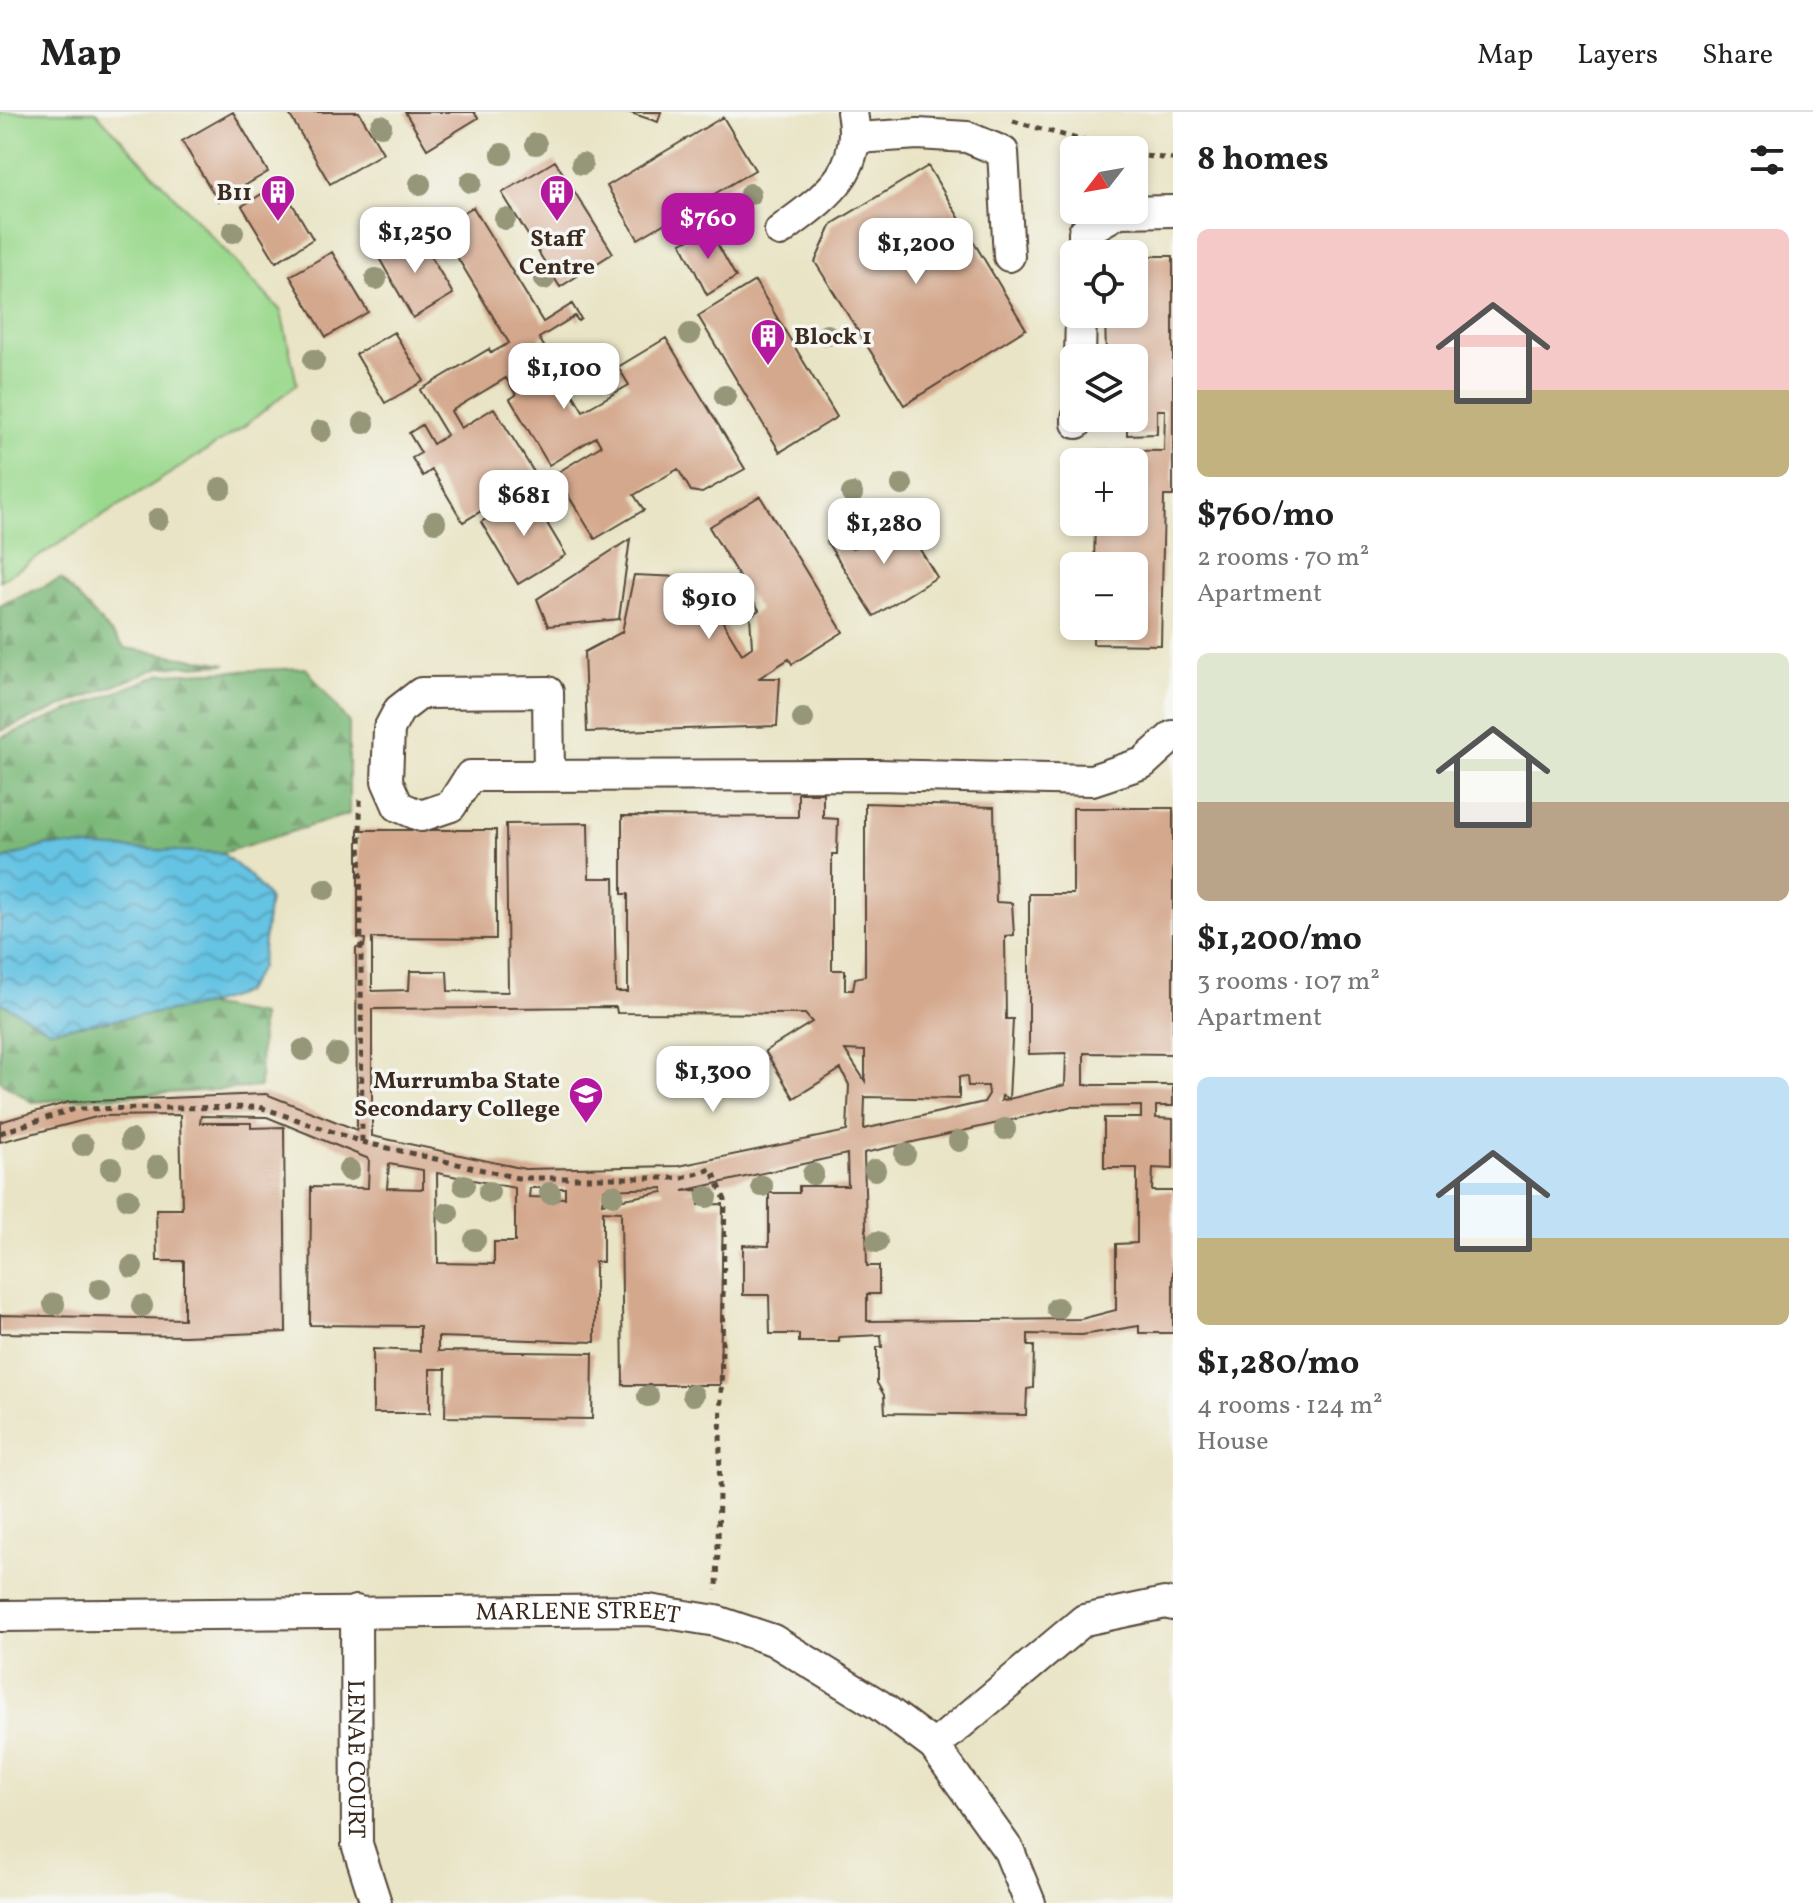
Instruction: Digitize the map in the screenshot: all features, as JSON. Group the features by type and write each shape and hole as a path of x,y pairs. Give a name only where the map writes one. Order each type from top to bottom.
{"street":[{"path":"780,231 837,188 854,125 967,137 1003,152 1009,256"},
{"path":"1084,240 1084,232 1119,212 1173,211"},
{"path":"549,776 548,692 421,693 399,710 389,729 387,781 398,806 421,816 451,806 470,776 549,776 876,775 1092,780 1143,763 1173,736"},
{"path":"934,1746 1084,1620 1173,1605"},
{"name":"MARLENE STREET","path":"0,1616 649,1610 716,1621 773,1640 879,1705 934,1746 1009,1851 1030,1903"},
{"name":"LENAE COURT","path":"356,1611 357,1844 376,1903"}],"path":[{"path":"1001,118 1066,136"},
{"path":"1148,156 1173,159"},
{"path":"360,791 362,1142"},
{"path":"0,1133 74,1109 260,1107 362,1142 518,1178 682,1178 712,1169 725,1200 716,1621"}],"green space":[{"path":"0,112 96,112 281,311 297,384 242,428 0,581"},
{"path":"61,579 125,648 227,664 161,667 0,731 0,605"},
{"path":"306,668 349,723 349,814 222,853 48,845 0,860 0,738 162,674"},
{"path":"0,1002 50,1030 206,1005 261,1015 260,1087 32,1102 0,1081"}],"water":[{"path":"48,845 222,853 251,877 269,898 261,967 244,993 206,1005 50,1030 0,1002 0,860"}],"building":[{"path":"233,112 268,172 218,201 182,141"},
{"path":"288,112 359,112 383,153 330,184"},
{"path":"405,112 474,112 478,118 427,149"},
{"path":"628,112 661,112 658,122"},
{"path":"723,117 755,170 638,239 607,186"},
{"name":"Staff Centre","path":"555,161 613,253 560,287 502,193"},
{"path":"928,166 1026,329 904,405 815,262 832,224"},
{"name":"B11","path":"280,183 313,239 276,262 242,206"},
{"path":"473,207 543,322 572,304 581,319 578,321 575,316 539,338 583,411 629,385 618,367 666,338 745,469 702,493 691,491 678,469 634,495 644,510 595,539 555,474 601,446 596,437 549,465 510,399 516,395 506,378 451,411 461,428 494,408 537,477 463,522 432,470 423,476 412,458 421,453 409,433 422,425 433,444 447,435 420,390 489,349 491,353 509,343 439,227"},
{"path":"709,229 736,277 707,295 681,243"},
{"path":"417,233 453,294 413,318 378,256"},
{"path":"332,252 368,312 326,337 290,276"},
{"path":"1148,256 1173,256 1173,496 1164,496 1161,645 1093,644 1093,640 1148,640 1148,552 1094,552 1095,536 1148,536 1148,451 1164,451 1165,410 1157,410 1157,434 1127,435 1127,432 1148,432 1148,344 1106,344 1105,328 1148,328"},
{"name":"Block 1","path":"755,281 837,417 780,452 698,316"},
{"path":"394,332 424,381 385,403 356,354"},
{"path":"529,493 566,555 518,584 481,522"},
{"path":"760,496 843,632 792,664 789,659 759,678 780,678 777,726 587,732 584,652 622,632 634,575 680,577 683,594 701,585 742,654 752,647 750,616 759,610 709,527"},
{"path":"901,519 937,577 874,616 827,542 842,533 852,549"},
{"path":"630,539 619,619 548,626 537,599"},
{"path":"798,793 823,793 823,818 838,819 837,854 832,854 832,970 845,970 845,990 853,990 855,978 865,976 865,803 994,807 996,902 1012,903 1014,935 1005,936 1006,1019 1013,1019 1009,1099 1065,1085 1066,1053 1029,1054 1029,894 1073,894 1073,808 1173,808 1173,1054 1084,1053 1084,1085 1173,1085 1173,1106 1156,1106 1156,1118 1173,1119 1173,1169 1153,1168 1152,1191 1173,1191 1173,1333 1139,1333 1139,1326 1082,1335 1028,1334 1028,1346 1034,1346 1033,1388 1027,1389 1026,1415 885,1413 884,1395 877,1383 877,1347 882,1347 881,1335 839,1337 839,1342 799,1342 799,1334 770,1334 769,1295 743,1295 743,1245 769,1246 769,1193 799,1193 799,1186 848,1186 847,1154 683,1191 698,1190 699,1205 723,1204 720,1385 623,1385 621,1212 603,1211 603,1262 595,1262 595,1342 438,1337 438,1351 593,1353 592,1419 445,1417 446,1369 430,1369 430,1413 373,1413 373,1349 420,1351 420,1326 310,1325 311,1187 368,1188 369,1159 267,1117 201,1116 200,1123 251,1123 251,1128 284,1127 286,1332 185,1336 0,1333 0,1315 184,1319 184,1261 157,1261 156,1209 182,1209 180,1115 100,1116 0,1142 0,1122 69,1102 266,1094 357,1130 356,948 364,947 365,939 358,938 358,830 496,830 496,939 372,938 372,991 409,990 410,971 447,971 448,991 508,992 506,824 588,823 589,878 614,878 616,992 628,992 628,894 622,894 622,816 798,817","holes":["616,1007 617,1013 805,1014 812,1022 765,1051 794,1098 841,1069 849,1085 847,1131 679,1166 525,1169 372,1136 372,1009","845,1050 865,1051 865,1081","967,1076 968,1086 988,1086 989,1094 984,1102 864,1129 865,1097 959,1099 959,1077","1141,1106 1141,1118 1104,1118 1104,1168 1137,1168 1137,1243 1116,1244 1116,1310 1081,1319 867,1321 867,1294 879,1294 879,1266 867,1266 864,1153 1069,1107","389,1164 423,1170 423,1189 387,1188","437,1173 515,1188 515,1242 494,1242 494,1264 438,1263","530,1188 565,1188 565,1198 529,1197","663,1188 663,1192 602,1203 604,1190"]}],"place":[{"name":"B11","path":"278,223"},
{"name":"Staff Centre","path":"557,223"},
{"name":"Block 1","path":"768,367"},
{"name":"Murrumba State Secondary College","path":"586,1125"}]}
